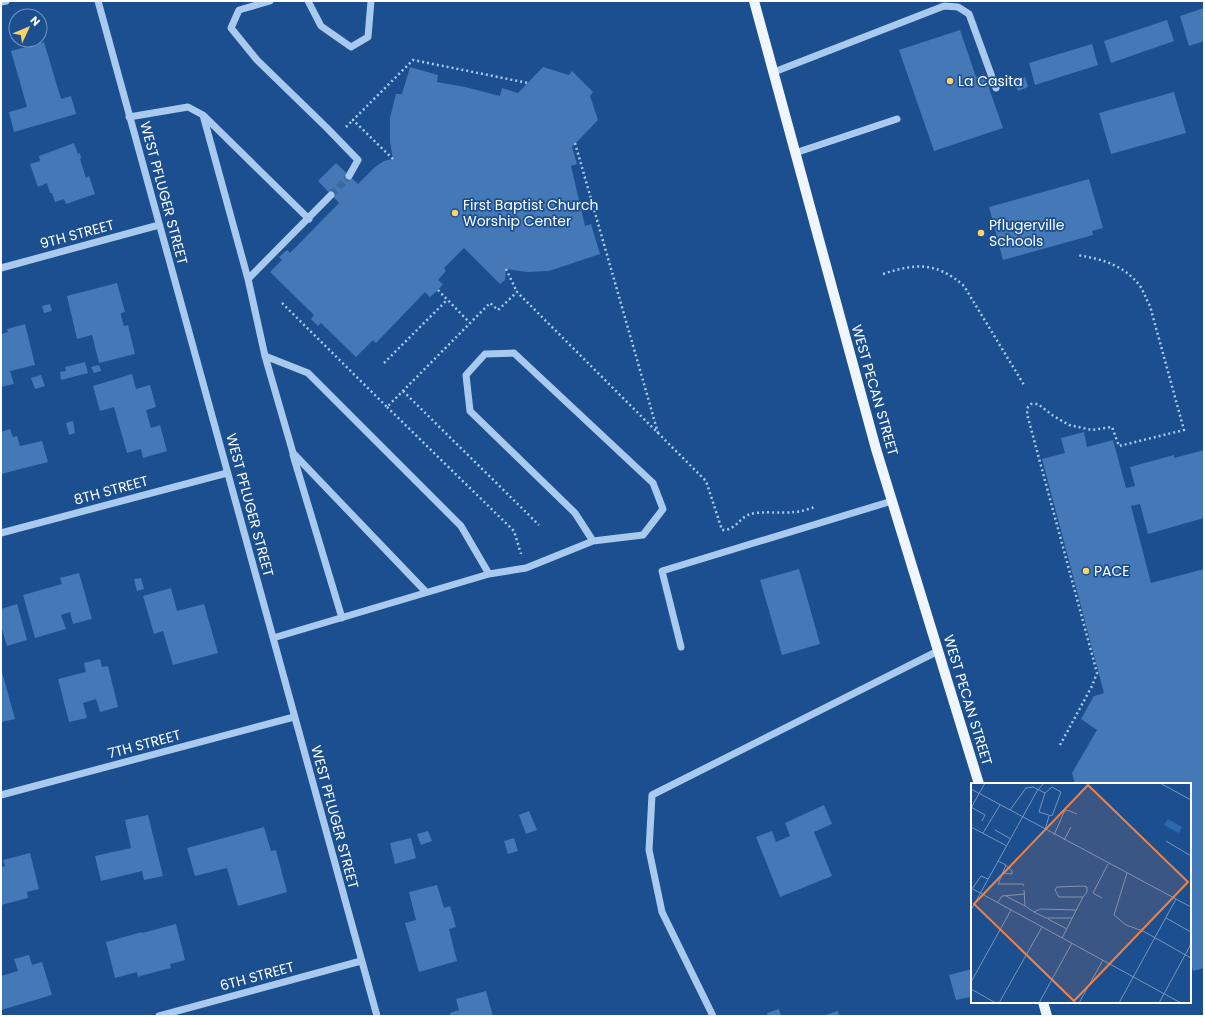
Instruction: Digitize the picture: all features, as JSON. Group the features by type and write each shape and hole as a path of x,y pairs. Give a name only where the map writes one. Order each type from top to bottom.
{"main road":[{"name":"WEST PECAN STREET","path":"754,1 861,396 980,783"},
{"path":"1043,1003 1047,1016"}],"street":[{"path":"1,2 6,1"},
{"name":"WEST PFLUGER STREET","path":"98,1 376,1016"},
{"path":"270,1 239,10 232,28 257,60 358,160 349,176"},
{"path":"308,1 321,26 351,48 368,37 371,1"},
{"path":"774,72 944,6 958,7 969,14 996,88"},
{"path":"130,117 188,107 203,115 309,219"},
{"path":"203,115 248,279 265,356 342,618"},
{"path":"795,153 897,120"},
{"path":"248,279 332,195"},
{"name":"9TH STREET","path":"1,268 160,225"},
{"path":"273,638 489,574 526,568 593,541 643,535 663,509 653,483 514,353 486,354 466,375 470,411 575,513 593,541"},
{"path":"265,356 308,373 462,526 489,574"},
{"path":"293,452 426,592"},
{"name":"8TH STREET","path":"1,532 228,473"},
{"path":"681,647 662,571 892,501"},
{"path":"713,1016 662,912 649,850 652,795 938,651"},
{"name":"7TH STREET","path":"1,796 294,717"},
{"name":"6TH STREET","path":"159,1016 362,961"}],"path":[{"path":"393,159 353,120 413,60 528,83"},
{"path":"575,144 659,434"},
{"path":"1060,745 1092,686 1097,673 1027,414 1028,407 1031,404 1038,404 1052,415 1070,425 1077,427 1092,430 1112,426 1118,446 1184,430 1150,306 1140,286 1128,274 1111,263 1077,255"},
{"path":"883,274 902,268 917,266 943,270 955,278 964,286 1024,385"},
{"path":"506,269 517,292"},
{"path":"438,290 470,323"},
{"path":"384,363 447,300"},
{"path":"403,391 539,525"},
{"path":"387,407 514,531 526,568"}],"building":[{"path":"1204,8 1204,41 1189,46 1180,16"},
{"path":"1167,20 1174,41 1111,63 1104,41"},
{"path":"960,30 976,77 984,74 1003,128 934,151 899,50"},
{"path":"1092,44 1098,65 1035,85 1029,63"},
{"path":"22,48 46,48 61,99 71,96 76,114 14,132 9,112 27,107 11,51"},
{"name":"First Baptist Church Worship Center","path":"410,67 438,75 437,82 500,96 502,88 518,93 543,67 569,75 572,71 593,92 590,96 598,120 572,147 577,164 571,166 585,226 591,224 600,254 549,271 527,272 506,269 505,280 500,284 464,248 444,268 446,271 438,280 443,284 438,290 430,297 425,292 376,343 373,340 356,357 321,323 318,326 311,319 314,315 270,272 282,260 279,257 287,250 290,253 339,203 318,181 336,163 358,184 375,167 384,161 393,159 390,142 390,118 396,94 402,94"},
{"path":"1025,77 1028,87 1018,91 1014,81"},
{"path":"1174,92 1186,133 1111,154 1099,113"},
{"path":"74,143 78,154 80,153 80,159 86,178 89,176 95,194 66,204 64,199 55,202 47,183 38,187 30,164 40,161 39,156"},
{"path":"1089,179 1103,228 1092,231 1093,235 1003,260 989,207"},
{"path":"117,283 125,312 121,313 121,316 124,326 128,325 135,354 99,363 92,335 77,339 67,296"},
{"path":"50,304 52,311 44,313 42,306"},
{"path":"25,324 35,365 10,371 14,384 1,387 1,334 8,332 7,329"},
{"path":"85,362 88,373 61,380 60,372 66,371 65,367"},
{"path":"99,365 101,371 94,373 91,367"},
{"path":"132,374 136,389 150,385 156,407 146,410 151,428 160,425 167,451 143,458 141,449 127,453 114,407 100,411 93,386"},
{"path":"41,375 45,386 35,389 31,378"},
{"path":"73,421 75,433 69,435 66,423"},
{"path":"10,429 13,437 17,436 20,446 42,441 48,462 1,474 1,432"},
{"path":"1084,432 1087,447 1113,440 1126,488 1135,486 1130,467 1174,455 1174,458 1204,450 1204,518 1148,534 1140,504 1131,506 1151,583 1204,569 1204,968 1193,971 1191,964 1191,783 1075,783 1072,773 1097,730 1081,719 1094,696 1104,693 1042,459 1065,453 1061,438"},
{"path":"799,569 820,644 782,655 760,580"},
{"path":"79,573 92,619 73,624 70,612 61,615 66,629 35,638 23,595 62,584 60,578"},
{"path":"141,578 144,589 137,591 134,579"},
{"path":"171,588 177,611 204,604 218,653 173,665 163,631 154,634 143,596"},
{"path":"17,604 27,640 7,646 1,626 1,609"},
{"path":"100,659 102,667 108,666 118,707 100,712 96,699 83,703 87,718 69,722 58,679 86,672 84,663"},
{"path":"1,672 15,719 1,722"},
{"path":"824,805 832,824 814,832 832,876 780,897 756,837 772,831 776,842 790,836 785,823"},
{"path":"529,811 537,830 526,834 519,815"},
{"path":"148,815 163,876 144,880 142,871 101,881 95,856 131,848 125,820"},
{"path":"264,827 271,851 276,850 287,892 238,906 227,868 195,876 187,848"},
{"path":"428,831 432,841 421,845 417,834"},
{"path":"411,838 416,858 395,864 390,843"},
{"path":"514,838 518,851 508,854 504,841"},
{"path":"30,853 39,889 27,892 28,898 1,905 1,867 5,866 3,860"},
{"path":"437,885 444,908 450,906 456,927 449,929 457,961 419,972 405,923 416,920 409,892"},
{"path":"176,924 185,960 170,964 171,968 138,977 137,972 115,978 106,942"},
{"path":"29,955 32,965 42,962 52,995 1,1010 1,976 18,971 14,959"},
{"path":"971,969 971,999 970,997 956,1000 949,975"},
{"path":"486,991 493,1016 451,1016 450,1013 459,1010 456,999"},
{"path":"779,1009 781,1016 768,1016 767,1013"},
{"path":"838,1011 839,1016 822,1016"}],"tunnel":[{"path":"331,195 349,176"}],"place":[{"name":"La Casita","path":"950,81"},
{"name":"First Baptist Church Worship Center","path":"455,213"},
{"name":"Pflugerville Schools","path":"981,233"},
{"name":"PACE","path":"1086,571"}]}
